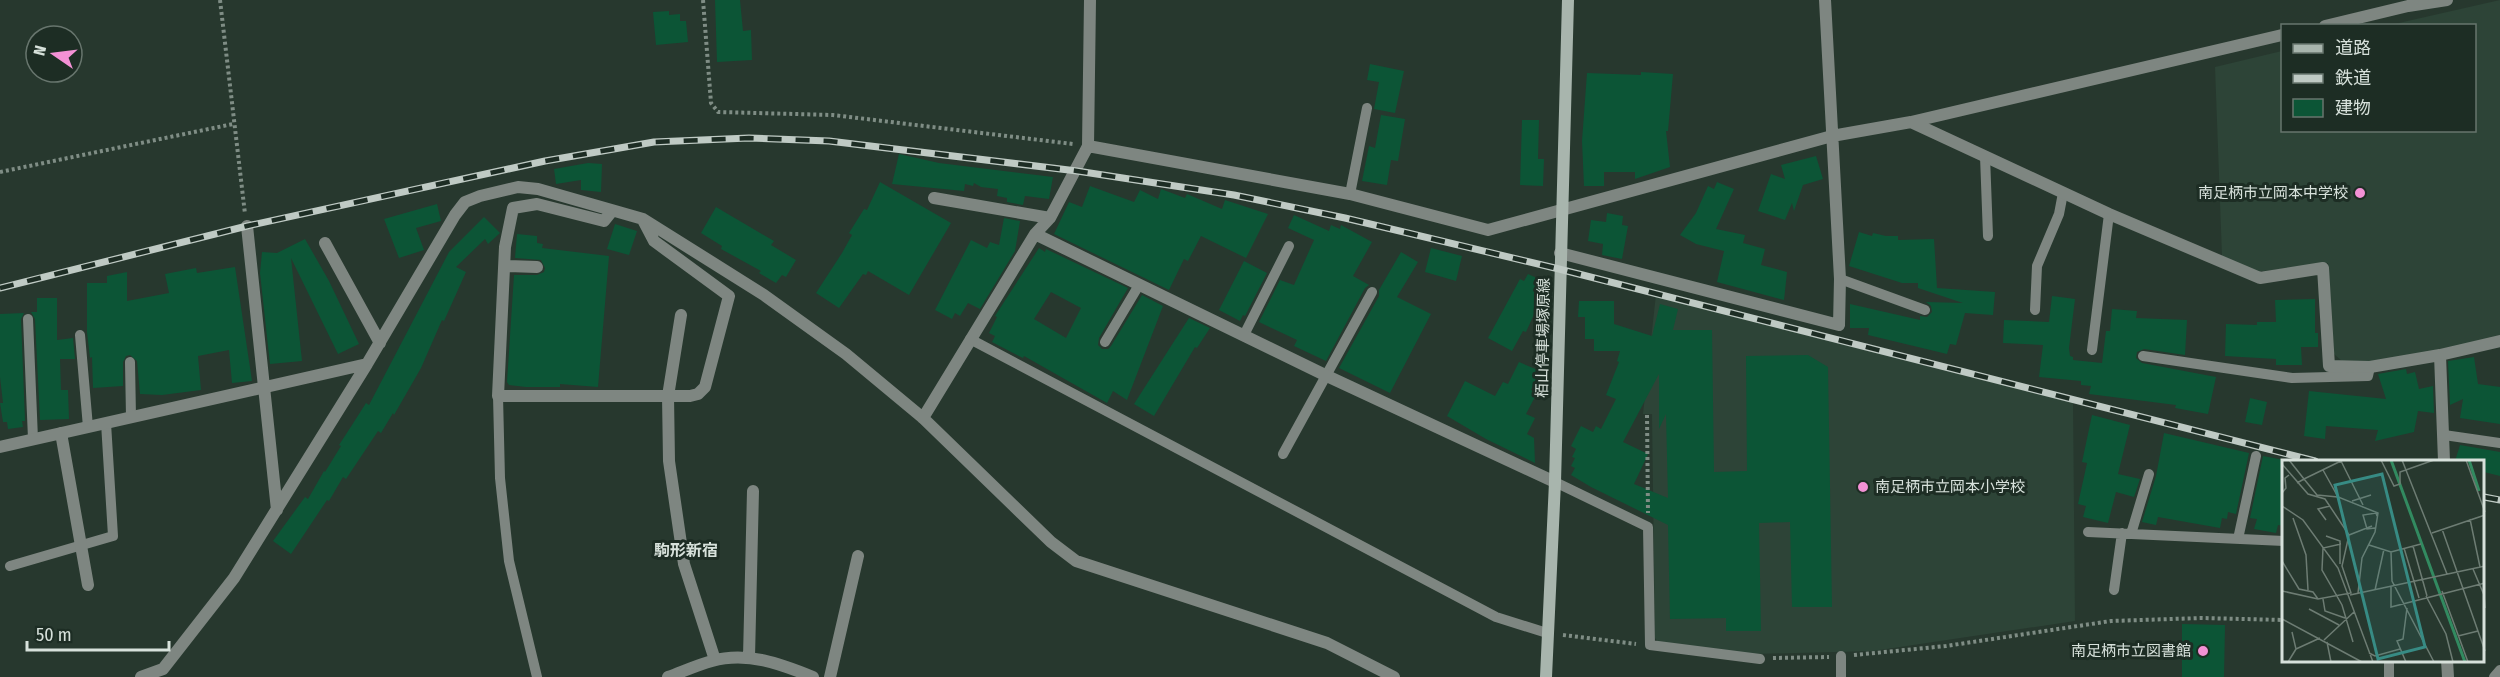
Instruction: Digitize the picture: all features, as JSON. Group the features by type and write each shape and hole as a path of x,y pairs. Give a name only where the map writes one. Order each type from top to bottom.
{"main road":[{"name":"栢山停車場塚原線","path":"1546,677 1555,482 1568,0"}],"street":[{"path":"923,418 1035,234 1050,218 1088,146 1090,0"},
{"path":"1560,253 1839,325 1840,279 1825,0"},
{"path":"2332,24 2408,3 2447,0"},
{"path":"1088,146 1350,194 1488,230 1832,136 1911,122 2281,35"},
{"path":"1911,122 2109,214 2260,278 2323,268 2329,366 2370,367 2440,355 2500,341"},
{"path":"141,677 161,673 234,578 368,364 465,201 518,187 538,189 643,219 764,295 846,354 923,418 1051,542 1076,561 1327,643 1394,677"},
{"path":"934,198 1050,218"},
{"path":"612,211 604,221 537,204 513,208 505,247 498,396 668,396 698,394 705,387 729,296 654,241 643,219"},
{"path":"247,226 277,510"},
{"path":"1035,234 1327,376 1555,482"},
{"path":"326,243 380,343"},
{"path":"505,266 537,267"},
{"path":"681,315 668,396 669,461 684,564 715,660"},
{"path":"2440,355 2444,460"},
{"path":"0,447 368,364"},
{"path":"61,433 88,585"},
{"path":"749,657 753,491"},
{"path":"830,677 858,556"},
{"path":"668,677 715,660 749,657 778,663 813,677"},
{"path":"2447,662 2448,677"}],"lane":[{"path":"1350,194 1367,108"},
{"path":"1984,156 1988,236"},
{"path":"2036,310 2037,266 2059,214 2063,193"},
{"path":"2092,350 2109,214"},
{"path":"1244,335 1289,246"},
{"path":"1840,279 1925,310"},
{"path":"1106,342 1139,285"},
{"path":"1283,454 1372,292"},
{"path":"28,319 33,440"},
{"path":"80,335 88,427"},
{"path":"970,339 1496,617 1547,633"},
{"path":"2143,356 2292,378 2368,376 2370,367"},
{"path":"130,362 131,417"},
{"path":"498,396 500,478 509,561 537,677"},
{"path":"10,566 113,537 106,423"},
{"path":"2444,435 2500,443"},
{"path":"2238,539 2256,456"},
{"path":"2115,590 2127,533 2148,474"},
{"path":"1555,482 1648,527 1650,645 1760,659"},
{"path":"2088,532 2282,541"},
{"path":"1841,656 1841,677"},
{"path":"2494,677 2500,670"}],"path":[{"path":"220,0 233,124 247,226"},
{"path":"703,0 711,104 718,112 833,115 1088,146"},
{"path":"0,172 233,124"},
{"path":"1647,415 1648,527"},
{"path":"1760,659 1841,656 1946,646 2111,621 2202,618 2282,620"},
{"path":"1547,633 1650,645"}],"shaded area":[{"name":"南足柄市立岡本中学校","path":"2500,0 2500,337 2467,347 2373,361 2343,362 2334,354 2328,263 2256,272 2222,256 2215,67 2281,51 2281,132 2476,132 2476,24 2394,24"},
{"name":"南足柄市立岡本小学校","path":"1656,294 2073,401 2075,621 1873,651 1754,654 1660,644 1655,638 1652,414 1643,414"}],"building":[{"path":"715,0 740,0 743,31 751,30 752,60 717,62"},
{"path":"669,11 669,15 680,14 680,21 686,21 688,42 656,45 653,12"},
{"path":"1370,64 1404,71 1395,113 1374,109 1379,82 1367,80"},
{"path":"1641,72 1673,74 1668,131 1666,131 1670,167 1635,179 1635,172 1604,172 1604,186 1584,186 1582,141 1587,73 1641,75"},
{"path":"1381,115 1405,119 1398,161 1391,160 1387,185 1362,181 1369,146 1375,148"},
{"path":"1522,120 1539,120 1538,159 1544,159 1543,186 1520,185"},
{"path":"899,154 939,163 1053,177 1049,199 1025,196 1023,205 1007,202 1007,198 997,196 998,189 981,187 974,183 973,186 965,184 964,191 892,184"},
{"path":"1816,156 1823,179 1803,185 1794,211 1792,203 1785,220 1758,211 1771,174 1785,179 1781,165"},
{"path":"588,163 602,164 601,192 581,190 581,180 556,184 554,169"},
{"path":"880,182 951,223 909,295 868,271 866,275 863,274 839,308 816,293 852,235 849,233 864,209 867,210"},
{"path":"1717,182 1734,189 1716,229 1745,235 1743,243 1765,249 1761,265 1787,272 1784,300 1717,282 1724,251 1696,244 1680,235 1696,213 1708,186 1714,189"},
{"path":"1090,186 1134,202 1140,190 1158,199 1161,189 1185,198 1187,194 1222,209 1225,200 1268,214 1246,258 1201,236 1188,261 1184,259 1169,290 1054,234 1069,202 1082,207"},
{"path":"437,204 441,221 416,228 424,250 399,258 384,219"},
{"path":"716,207 774,241 771,245 796,260 786,277 782,275 776,283 759,273 761,271 721,249 722,246 701,233"},
{"path":"1607,213 1623,216 1622,225 1628,226 1622,259 1602,255 1603,244 1588,241 1591,220 1606,222"},
{"path":"1294,215 1329,231 1331,225 1340,229 1341,225 1372,242 1353,276 1369,285 1365,288 1326,361 1294,346 1297,340 1259,322 1280,280 1294,285 1314,240 1288,228"},
{"path":"484,217 500,233 488,244 485,239 456,267 466,272 421,368 394,415 393,413 381,433 378,431 346,479 343,477 329,501 327,500 291,554 273,541 305,497 308,499 366,403 369,405 449,252"},
{"path":"1004,218 1020,221 1015,251 980,309 968,303 960,316 955,313 952,319 935,310 971,240 987,248 990,242 999,245"},
{"path":"615,224 637,231 629,255 607,249"},
{"path":"1859,232 1872,236 1873,233 1898,236 1898,240 1934,239 1937,288 1995,292 1993,315 1965,313 1956,345 1950,344 1947,354 1868,335 1869,328 1850,328 1850,304 1920,320 1920,316 1927,317 1932,312 1931,306 1926,302 1963,303 1918,288 1918,283 1902,283 1849,266"},
{"path":"517,234 537,236 537,243 543,244 542,248 609,256 598,387 560,384 560,387 526,387 509,385 507,382 514,275 537,275 544,272 545,268 541,260 515,258"},
{"path":"305,239 329,281 359,344 338,354 291,258 302,361 270,364 260,273 262,252 277,253"},
{"path":"1039,248 1045,252 1046,249 1128,288 1099,338 1098,345 1102,349 1108,349 1111,346 1142,295 1163,306 1127,400 1113,391 1107,403 1024,356 1023,358 992,342 995,336 989,333 997,317 995,316","holes":["1051,292 1081,308 1066,338 1034,319"]},
{"path":"1431,248 1462,256 1456,281 1425,272"},
{"path":"1401,252 1418,262 1397,297 1431,314 1390,393 1339,368"},
{"path":"1244,261 1267,273 1245,316 1243,315 1240,321 1219,310"},
{"path":"235,267 252,381 232,383 229,350 198,356 201,390 162,395 140,394 137,361 130,355 126,356 123,362 123,386 93,388 92,357 90,358 87,332 87,283 107,283 107,276 127,272 127,301 169,293 165,274 196,268 197,273"},
{"path":"1528,274 1543,281 1535,299 1540,301 1526,332 1523,331 1512,351 1488,338 1520,279 1524,281"},
{"path":"2052,296 2075,299 2069,348 2073,360 2102,363 2106,331 2110,331 2112,309 2137,311 2136,318 2187,320 2185,355 2144,349 2137,352 2136,358 2142,363 2216,377 2208,414 2175,408 2176,405 2089,394 2091,386 2081,385 2081,381 2039,377 2043,345 2003,343 2004,320 2049,322"},
{"path":"37,298 57,298 57,340 73,338 75,359 60,359 61,390 68,390 69,419 40,420 35,319 31,312 37,312"},
{"path":"2315,299 2315,333 2318,333 2318,347 2301,347 2302,365 2276,365 2276,359 2225,356 2226,324 2257,325 2257,322 2276,322 2275,300"},
{"path":"1579,301 1614,301 1614,324 1652,336 1660,304 1678,309 1673,330 1712,330 1714,472 1747,471 1746,356 1808,355 1828,367 1832,607 1792,607 1790,522 1759,523 1761,631 1726,631 1726,618 1670,619 1668,525 1571,475 1575,468 1571,466 1576,449 1571,446 1581,426 1593,432 1596,426 1601,429 1616,399 1606,395 1619,362 1617,361 1620,351 1594,351 1594,339 1585,339 1585,317 1578,317","holes":["1659,374 1659,429 1666,414 1668,498 1634,484 1648,454 1623,442"]},
{"path":"24,313 21,319 25,421 22,421 23,427 8,429 7,422 3,422 0,403 3,403 0,377 0,314"},
{"path":"1189,318 1210,328 1197,348 1195,347 1154,416 1134,404"},
{"path":"2474,357 2478,384 2500,387 2500,424 2460,418 2463,399 2450,405 2448,361"},
{"path":"1519,362 1540,371 1531,390 1537,393 1526,414 1535,418 1527,434 1534,438 1535,463 1486,439 1447,416 1465,381 1495,396 1503,382 1508,384"},
{"path":"2406,369 2407,374 2415,372 2419,389 2433,386 2434,413 2418,411 2414,432 2375,441 2378,430 2326,426 2325,439 2304,436 2309,391 2386,399 2378,374"},
{"path":"2250,398 2267,402 2262,425 2245,422"},
{"path":"2092,415 2130,425 2118,474 2140,479 2134,497 2116,492 2108,523 2083,517 2086,506 2078,504 2087,463 2082,462"},
{"path":"2164,433 2249,453 2236,514 2228,512 2227,519 2222,518 2220,528 2158,517 2156,525 2142,522 2156,476"},
{"path":"2460,445 2500,452 2500,476 2485,472 2485,460 2455,460"},
{"path":"2263,456 2284,460 2282,460 2282,526 2278,525 2276,533 2254,529 2257,519 2250,518"},
{"name":"南足柄市立図書館","path":"2182,624 2225,625 2224,677 2182,677"}],"railway":[{"path":"0,288 247,226 545,161 654,142 749,138 829,141 1077,171 1234,195 1345,218 1559,269 2311,460"},
{"path":"2485,497 2500,500"}],"place":[{"name":"南足柄市立岡本中学校","path":"2360,193"},
{"name":"南足柄市立岡本小学校","path":"1863,487"},
{"name":"南足柄市立図書館","path":"2203,651"}],"district":[{"name":"駒形新宿","path":"686,550"}]}
